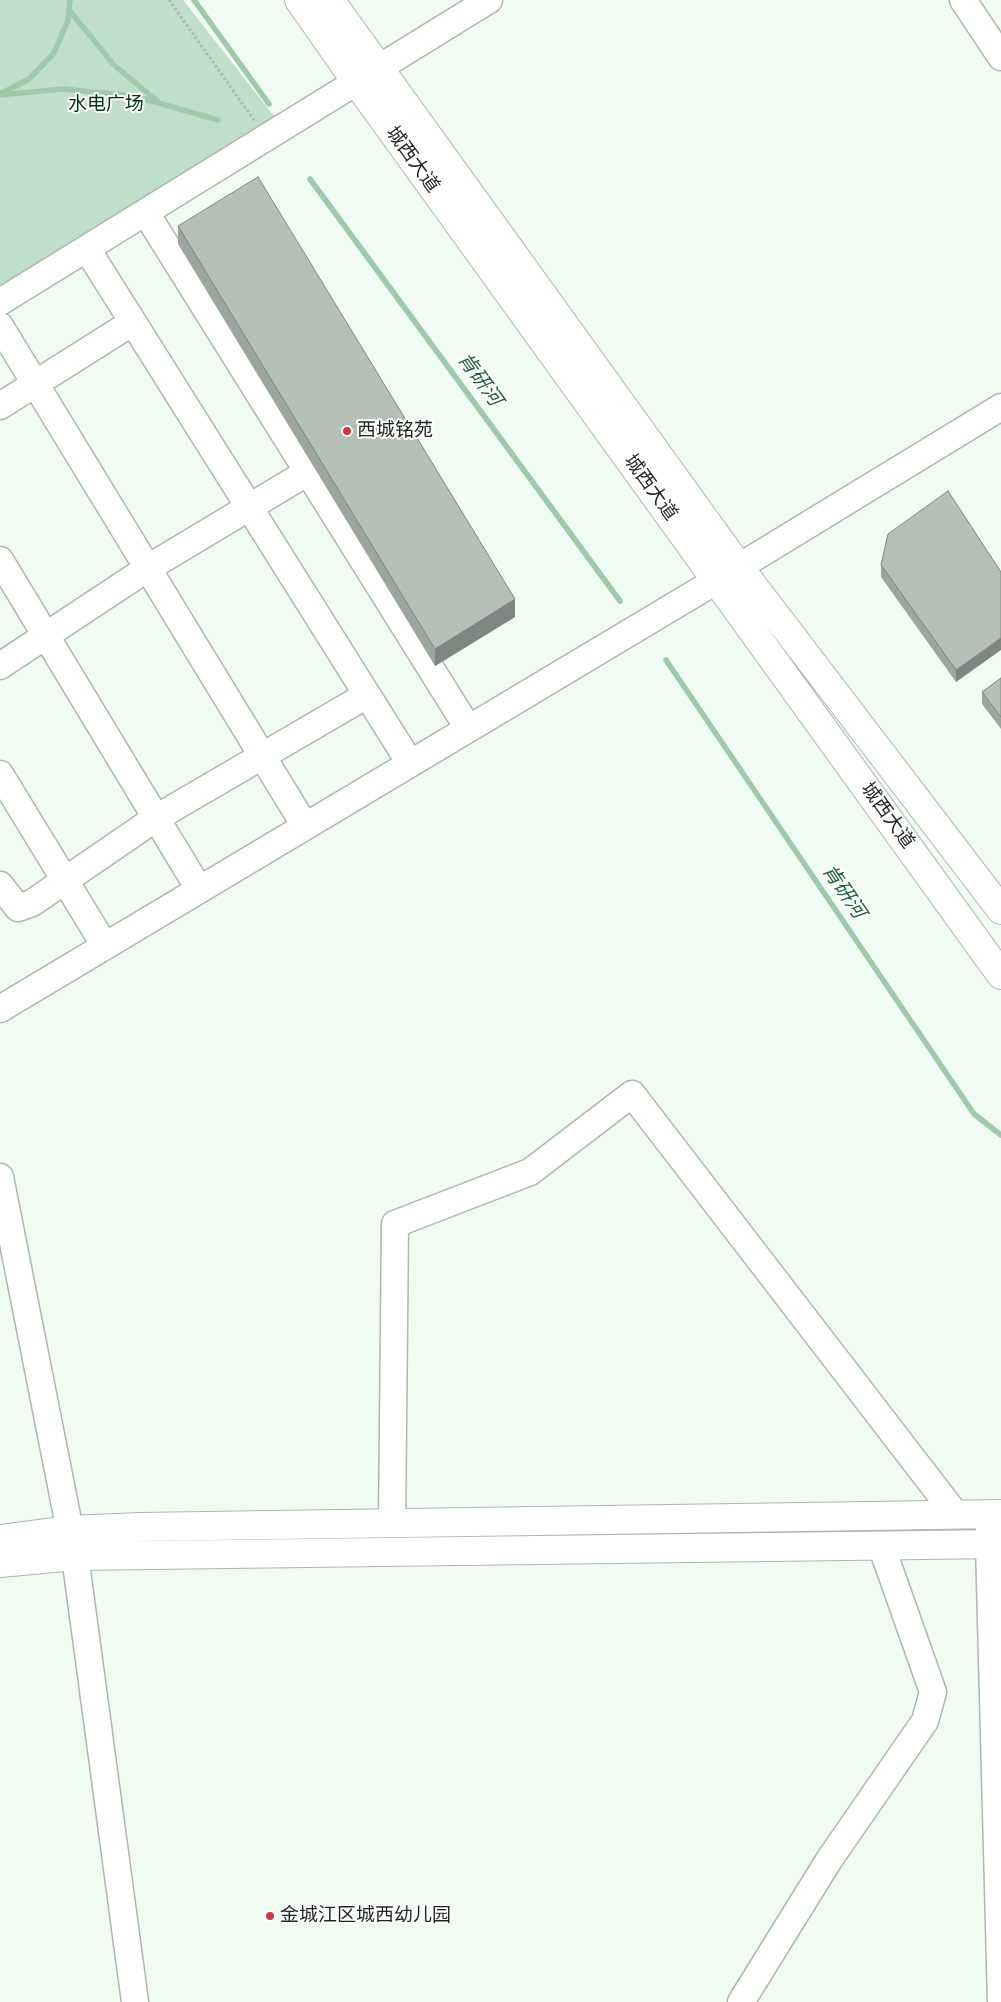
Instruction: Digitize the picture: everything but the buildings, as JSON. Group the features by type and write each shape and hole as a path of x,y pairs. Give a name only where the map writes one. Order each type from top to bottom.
{"main road":[{"name":"城西大道","path":"299,0 357,83 728,573 1001,910"},
{"name":"城西大道","path":"330,0 728,573 1001,975"},
{"path":"0,1563 73,1543 392,1524 995,1514"},
{"path":"0,1539 73,1543 882,1546 995,1544"}],"street":[{"path":"0,302 489,0"},
{"path":"963,0 1001,57"},
{"path":"146,213 468,728"},
{"path":"87,249 410,763"},
{"path":"0,406 132,322"},
{"path":"0,326 305,826"},
{"path":"0,1009 1001,408"},
{"path":"0,666 47,637 148,568 308,472"},
{"path":"0,560 199,889"},
{"path":"0,885 18,908 32,903 64,879 156,818 367,695"},
{"path":"0,774 105,946"},
{"path":"392,1524 395,1224 530,1172 632,1094 956,1515"},
{"path":"0,1177 73,1543 135,2002"},
{"path":"995,1514 1001,2002"},
{"path":"741,2002 830,1860 925,1721 933,1692 882,1546"}],"path":[{"path":"169,0 266,139"}],"green space":[{"name":"水电广场","path":"0,0 183,0 281,125 0,289"}],"waterway":[{"path":"2,93 29,79 54,53 68,20 70,0"},
{"name":"肯研河","path":"194,0 269,104"},
{"path":"69,10 114,65 157,101"},
{"path":"0,95 63,89 134,96 218,120"},
{"name":"肯研河","path":"310,179 620,601"},
{"name":"肯研河","path":"666,660 974,1114 1001,1135"}],"place":[{"name":"西城铭苑","path":"347,431"},
{"name":"金城江区城西幼儿园","path":"270,1916"}]}
